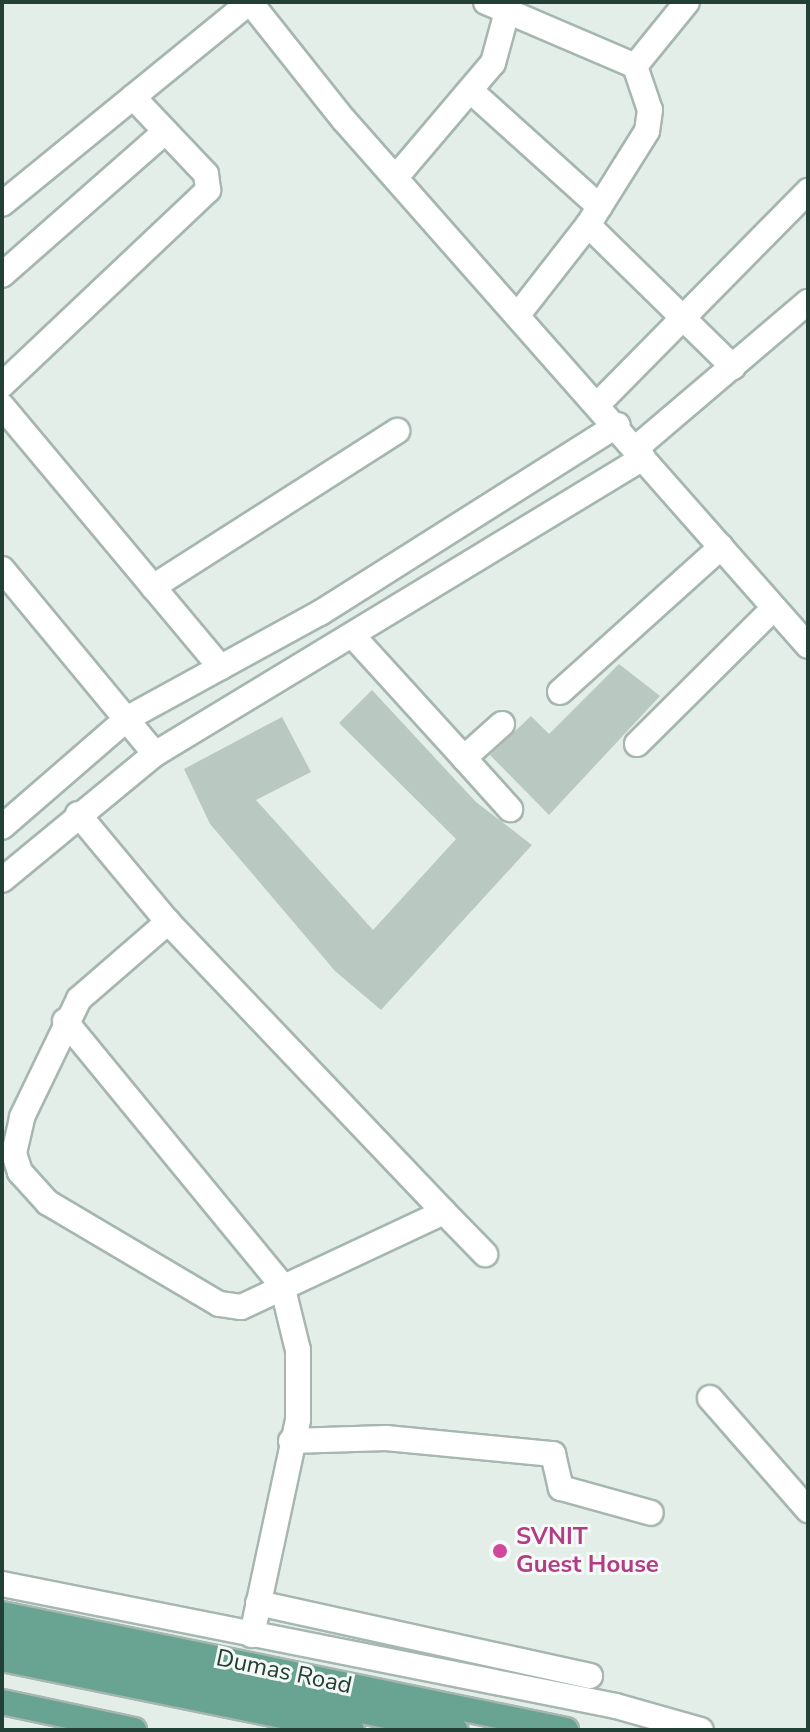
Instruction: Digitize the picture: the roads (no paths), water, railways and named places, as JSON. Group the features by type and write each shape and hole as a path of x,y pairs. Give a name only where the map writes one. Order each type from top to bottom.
{"main road":[{"name":"Dumas Road","path":"2,1614 566,1730"},
{"path":"2,1638 456,1730"},
{"path":"2,1659 352,1730"},
{"path":"2,1702 134,1730"}],"street":[{"path":"2,204 250,2 517,316 599,403 639,453 808,645"},
{"path":"635,66 687,2"},
{"path":"397,176 471,91 497,55 509,6 635,66 650,110 647,131 594,216 517,316"},
{"path":"471,91 594,216 733,367"},
{"path":"2,385 208,190 206,174 133,97"},
{"path":"2,275 165,132"},
{"path":"599,403 808,191"},
{"path":"2,880 78,814 155,754 353,636 639,453 808,302"},
{"path":"2,406 221,668"},
{"path":"2,827 128,718 320,613 617,425"},
{"path":"153,587 397,431"},
{"path":"560,692 721,547"},
{"path":"2,569 155,754"},
{"path":"637,744 774,608"},
{"path":"353,636 510,809"},
{"path":"464,758 502,724"},
{"path":"78,814 168,922 485,1254"},
{"path":"168,922 107,969 65,1021 16,1136 14,1153 26,1180 64,1215 219,1304 241,1307 282,1285 444,1212"},
{"path":"65,1021 282,1285 298,1350 298,1420 291,1441 252,1635"},
{"path":"710,1398 808,1510"},
{"path":"291,1441 386,1438 553,1454 561,1488 651,1513"},
{"path":"2,1584 616,1706 701,1730"},
{"path":"258,1603 590,1676"}],"place":[{"name":"SVNIT Guest House","path":"500,1551"}]}
